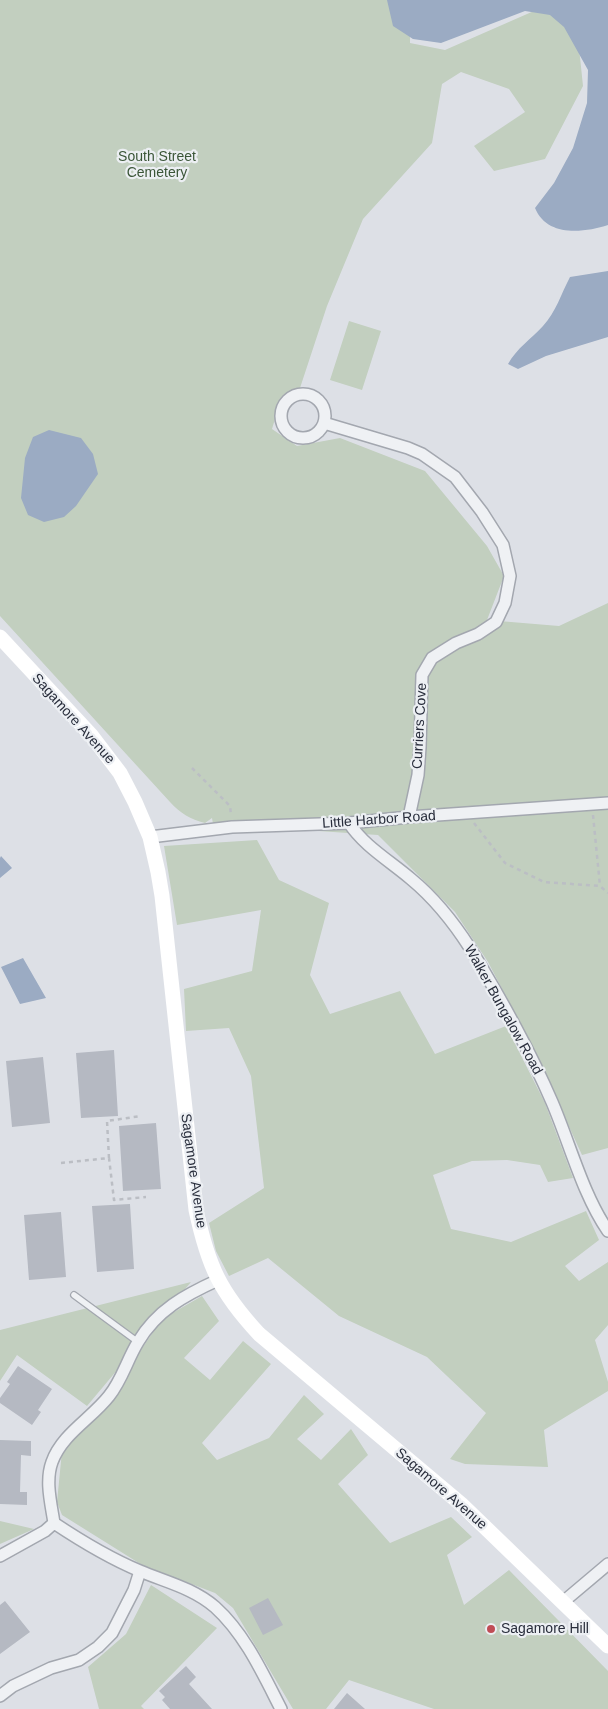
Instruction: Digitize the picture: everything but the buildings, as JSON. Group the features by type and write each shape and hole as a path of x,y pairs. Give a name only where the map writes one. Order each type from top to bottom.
{"main road":[{"name":"Sagamore Avenue","path":"0,637 104,750 128,787 150,837 162,896 196,1210 202,1239 218,1280 239,1313 259,1334 461,1504 608,1646"}],"street":[{"name":"Curriers Cove","path":"324,423 408,448 422,454 455,477 482,512 503,545 510,576 505,603 496,622 478,634 456,643 432,658 422,675 418,775 408,816"},
{"name":"Little Harbor Road","path":"150,837 232,827 349,823 408,816 608,803"},
{"name":"Walker Bungalow Road","path":"349,823 356,834 412,880 433,901 469,947 522,1040 552,1101 594,1207 608,1231"},
{"path":"218,1280 184,1295 159,1315 138,1342 121,1377 109,1396 62,1444 52,1462 48,1478 54,1523 86,1544 140,1572 182,1587 200,1596 215,1608 231,1624 249,1650 280,1709"},
{"path":"0,1556 45,1531 54,1523"},
{"path":"563,1602 608,1564"},
{"path":"0,1696 13,1686 51,1668 79,1660 98,1647 112,1634 134,1590 140,1572"}],"lane":[{"path":"74,1295 138,1342"}],"path":[{"path":"192,768 230,806 232,827"},
{"path":"592,805 600,886"},
{"path":"467,813 505,863 544,882 600,886 608,893"},
{"path":"141,1116 107,1121 109,1158 114,1200 146,1197"},
{"path":"62,1162 109,1158"}],"green space":[{"name":"South Street Cemetery","path":"0,0 410,0 410,43 445,50 543,7 578,38 583,86 545,159 494,171 474,146 525,112 509,89 461,72 442,84 432,143 363,219 327,306 300,388 281,399 272,429 297,446 340,438 425,471 487,546 504,576 487,620 559,626 608,603 608,1148 582,1155 533,1048 488,962 455,912 378,835 213,824 212,818 205,823 186,816 170,802 0,616"},
{"path":"349,321 381,331 362,390 330,380"},
{"path":"257,840 279,880 329,903 310,975 330,1014 400,991 435,1054 506,1026 545,1103 573,1178 548,1182 540,1165 507,1160 472,1161 433,1175 451,1229 511,1242 586,1211 599,1240 565,1266 579,1281 608,1262 608,1325 595,1340 608,1382 608,1391 544,1430 548,1467 465,1464 450,1459 486,1413 427,1357 339,1316 268,1258 229,1276 216,1251 209,1223 264,1188 251,1076 229,1028 186,1031 184,989 252,971 261,910 177,925 164,846"},
{"path":"191,1282 87,1406 17,1355 0,1381 0,1330"},
{"path":"202,1296 219,1321 184,1358 210,1380 243,1341 271,1364 202,1443 217,1460 269,1438 304,1395 324,1414 297,1439 321,1460 351,1429 368,1455 338,1484 390,1543 451,1517 472,1537 447,1555 464,1605 509,1570 608,1671 608,1709 434,1709 349,1680 326,1709 293,1709 233,1608 215,1593 142,1565 62,1515 57,1502 62,1451 121,1389 134,1360 162,1319"},
{"path":"0,1521 34,1529 0,1544"},
{"path":"151,1585 217,1628 141,1706 144,1709 99,1709 88,1667 126,1634"}],"water":[{"path":"387,0 608,0 608,225 577,231 557,228 548,224 535,208 554,183 573,148 587,103 588,70 564,27 550,15 525,11 441,43 413,39 393,26"},
{"path":"608,271 608,337 546,356 518,369 508,364 520,348 548,321 570,277"},
{"path":"49,430 81,438 93,454 98,474 76,506 64,517 44,522 28,515 21,498 25,458 33,437"},
{"path":"1,856 12,868 0,878 0,858"},
{"path":"23,958 46,998 20,1004 1,967"}],"place":[{"name":"Sagamore Hill","path":"491,1629"}]}
